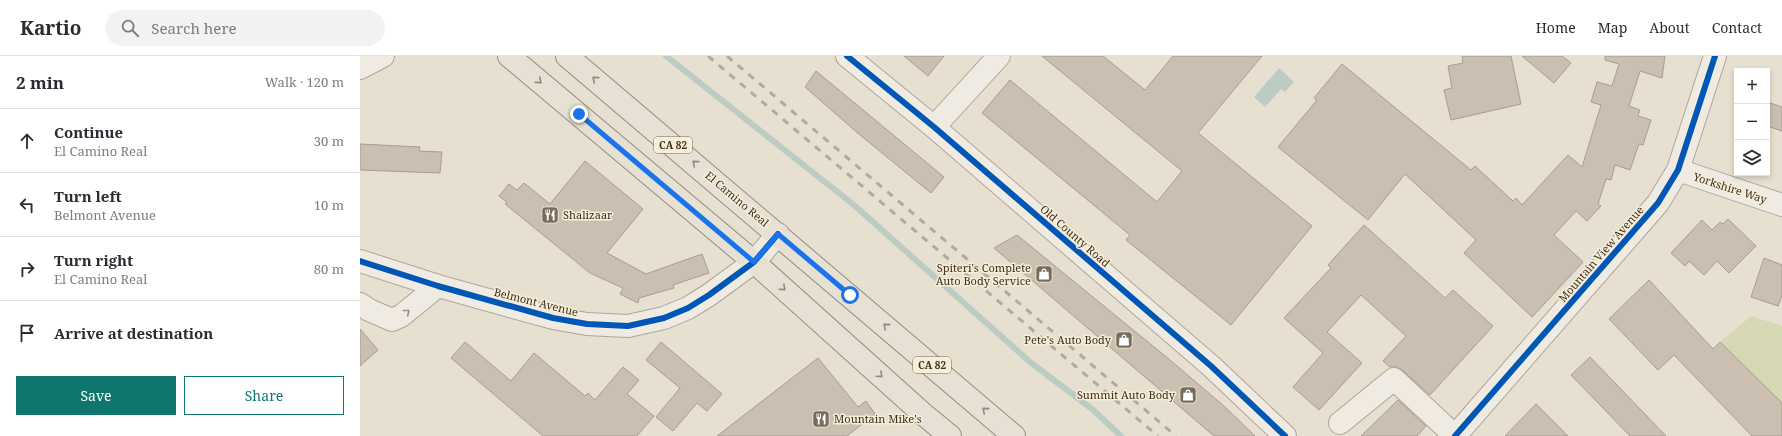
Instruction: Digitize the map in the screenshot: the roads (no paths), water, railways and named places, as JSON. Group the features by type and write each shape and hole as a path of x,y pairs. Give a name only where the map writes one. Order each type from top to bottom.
{"main road":[{"path":"509,56 754,262 922,413 950,436"},
{"name":"El Camino Real","path":"568,56 1014,436"}],"street":[{"path":"360,68 383,56"},
{"name":"Old County Road","path":"847,56 934,128 1211,366 1285,436"},
{"path":"934,128 999,56"},
{"name":"Mountain View Avenue","path":"1455,436 1658,203 1678,170 1715,56"},
{"name":"Yorkshire Way","path":"1678,170 1782,205"},
{"name":"Belmont Avenue","path":"360,260 438,286 553,318 587,324 628,326 664,318 688,308 709,295 754,262 778,234"},
{"path":"360,304 369,310 392,320 402,316 438,286"},
{"path":"1340,424 1394,380 1455,436"}],"waterway":[{"path":"666,56 854,205 1030,362 1092,409 1121,436"}],"railway":[{"path":"708,56 1158,436"},
{"path":"727,56 1176,436"}],"place":[{"name":"Shalizaar","path":"550,215"},
{"name":"Spiteri's Complete Auto Body Service","path":"1044,274"},
{"name":"Pete's Auto Body","path":"1124,340"},
{"name":"Summit Auto Body","path":"1188,395"},
{"name":"Mountain Mike's","path":"821,419"}]}
